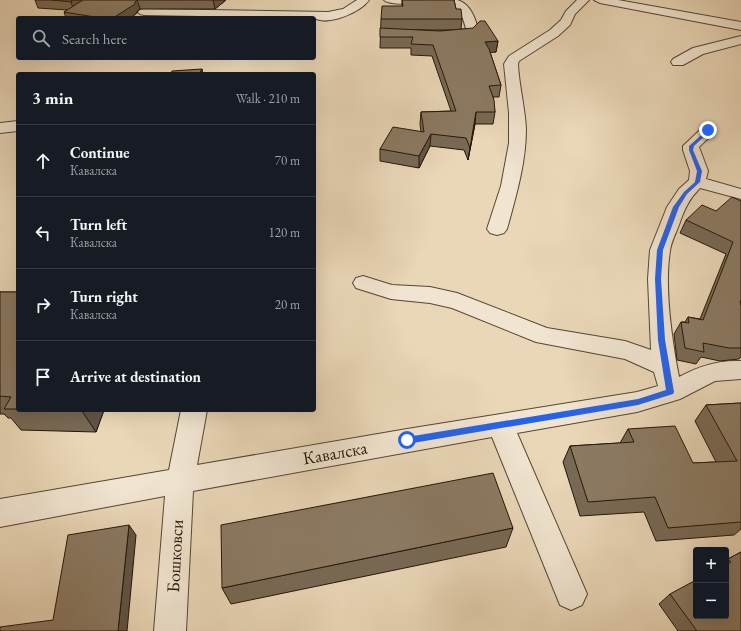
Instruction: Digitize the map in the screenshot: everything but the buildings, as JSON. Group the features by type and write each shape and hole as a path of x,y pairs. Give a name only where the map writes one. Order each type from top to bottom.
{"street":[{"path":"144,12 328,16 346,12 358,6 363,0"},
{"path":"390,0 414,0"},
{"path":"432,36 461,36 468,34 472,30 466,11 459,4 447,0"},
{"path":"497,229 517,159 518,114 510,64 514,59 554,33 566,22 570,13 583,0"},
{"path":"600,0 741,26"},
{"path":"678,62 698,51 741,40"},
{"path":"0,128 16,126"},
{"path":"670,392 661,340 658,279 660,250 676,207 685,193 697,182 699,171 691,150 691,146 708,130"},
{"path":"697,182 741,194"},
{"path":"363,283 391,292 430,295 457,301 544,336 626,350 665,367"},
{"name":"Кавалска","path":"0,513 180,482 407,440 502,426 638,402 670,392 718,370 741,370"},
{"name":"Бошковси","path":"170,631 180,482 194,412"},
{"path":"502,426 571,594"}],"route":[{"path":"407,440 502,426 638,402 670,392 661,340 658,279 660,250 676,207 685,193 697,182 699,171 691,150 691,146 708,130"}]}
